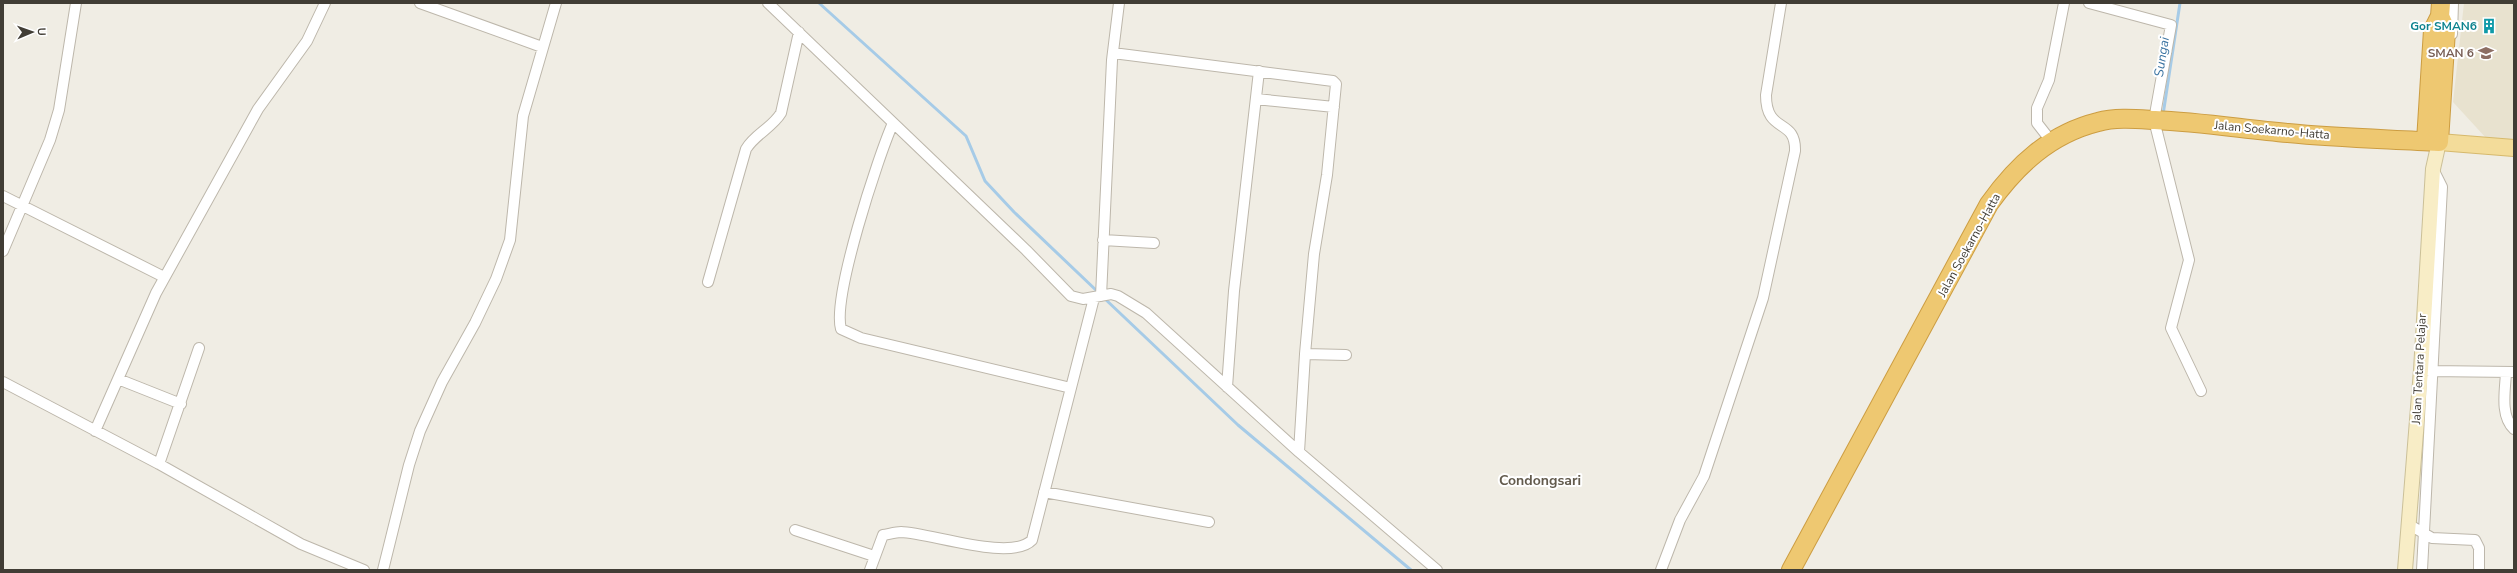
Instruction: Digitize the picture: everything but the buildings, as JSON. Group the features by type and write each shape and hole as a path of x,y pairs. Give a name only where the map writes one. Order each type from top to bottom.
{"highway":[{"path":"2433,141 2442,83 2446,30 2440,10"},
{"path":"2433,141 2433,30 2440,10"},
{"name":"Jalan Soekarno-Hatta","path":"1791,570 1989,204 2009,176 2051,141 2072,130 2098,122 2154,120 2290,133 2433,141"}],"main road":[{"path":"2433,141 2514,148"},
{"name":"Jalan Tentara Pelajar","path":"2405,570 2408,524 2427,371 2433,141"}],"street":[{"path":"3,251 40,168 59,110 76,3"},
{"path":"95,431 164,277 258,109 307,41 325,3"},
{"path":"420,3 542,47"},
{"path":"383,570 409,465 420,431 442,382 475,324 496,279 510,240 523,116 556,3"},
{"path":"768,3 1026,250 1071,296 1078,299 1118,296 1146,313 1299,452 1431,568"},
{"path":"870,570 883,535 900,532 985,546 1019,548 1026,546 1032,540 1071,388 1097,297 1103,240 1113,53 1119,3"},
{"path":"1661,570 1680,520 1704,476 1763,298 1795,151 1795,139 1792,133 1775,122 1766,108 1766,95 1781,3"},
{"path":"2051,141 2037,123 2037,108 2049,80 2064,3"},
{"path":"2089,3 2172,25 2154,120 2189,260 2171,328 2201,391"},
{"path":"2442,83 2450,75 2453,3"},
{"path":"708,282 746,149 752,139 776,121 781,113 799,32"},
{"path":"1113,53 1259,70 1335,82 1337,88 1327,175 1314,254 1304,354 1299,452"},
{"path":"1227,386 1234,291 1259,70"},
{"path":"1256,99 1334,107"},
{"path":"893,123 873,176 845,282 839,316 841,329 861,338 1071,388"},
{"path":"3,196 164,277"},
{"path":"1103,240 1154,243"},
{"path":"159,464 199,348"},
{"path":"1304,354 1346,355"},
{"path":"2422,570 2427,371 2510,373 2506,412 2509,424 2514,429"},
{"path":"118,379 180,404"},
{"path":"3,382 159,464 301,544 364,570"},
{"path":"1044,492 1209,522"},
{"path":"2408,524 2423,534 2441,540 2475,540 2479,548 2479,570"},
{"path":"795,530 874,556"}],"shaded area":[{"name":"SMAN 6","path":"2464,3 2514,3 2514,141 2487,139 2453,102"}],"waterway":[{"path":"819,3 966,136 985,181 1014,212 1098,292"},
{"name":"Sungai","path":"2163,115 2180,3"},
{"path":"1104,298 1238,425 1411,570"}],"place":[{"name":"Gor SMAN6","path":"2489,26"},
{"name":"SMAN 6","path":"2486,53"}],"district":[{"name":"Condongsari","path":"1540,480"}]}
